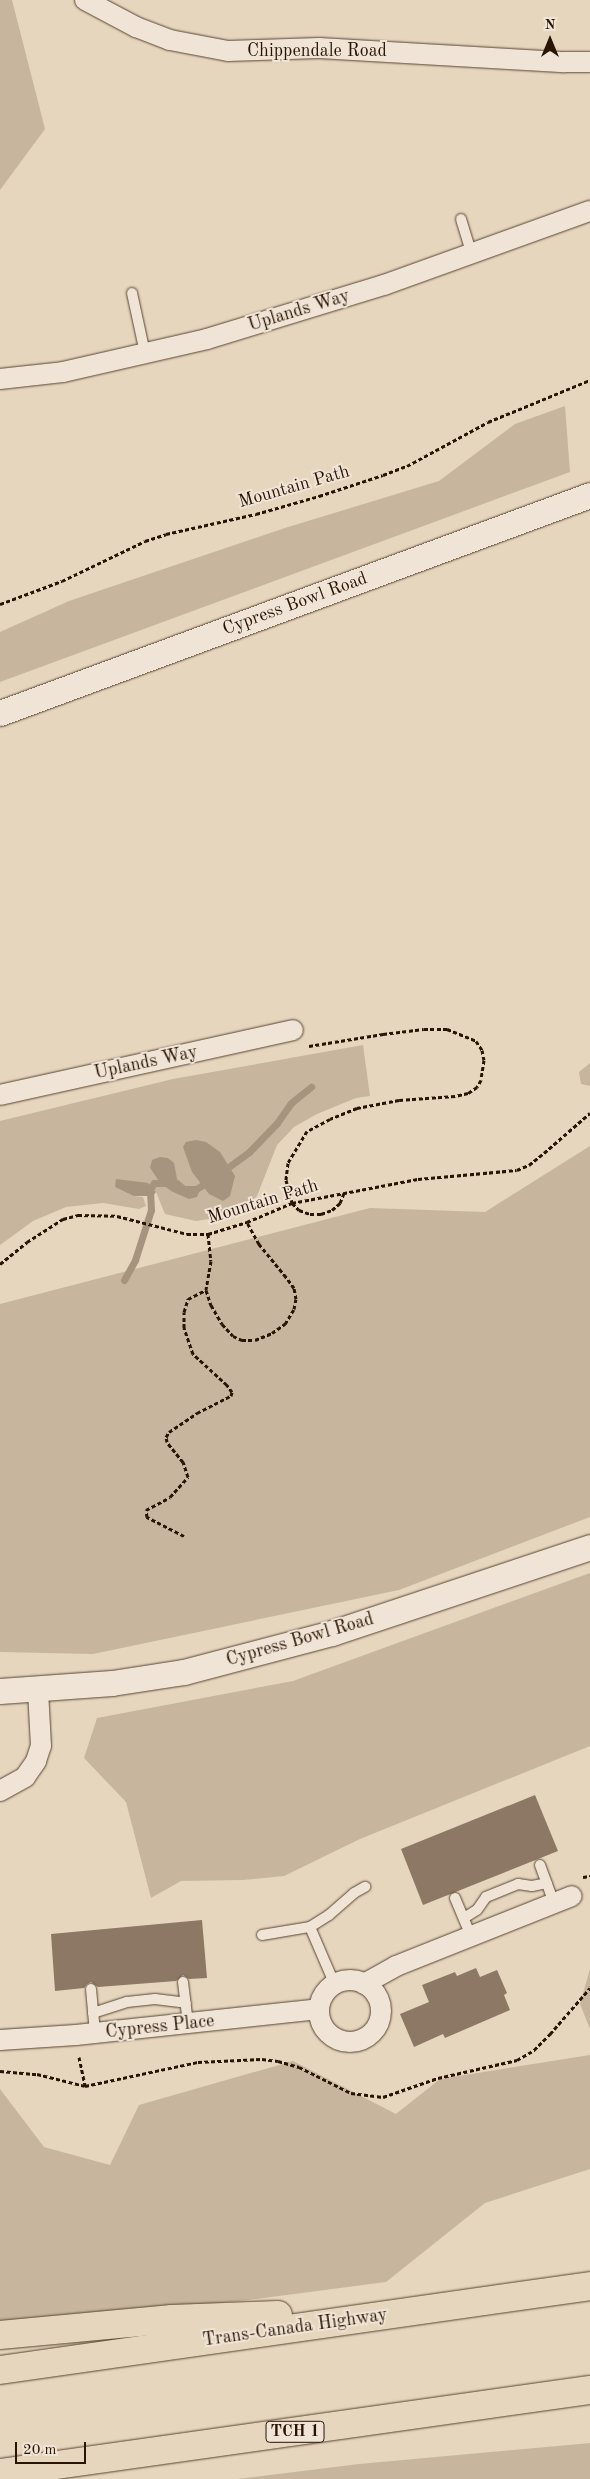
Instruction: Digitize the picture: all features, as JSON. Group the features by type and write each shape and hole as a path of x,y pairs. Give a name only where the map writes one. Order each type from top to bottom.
{"highway":[{"name":"Trans-Canada Highway","path":"0,2370 590,2286"},
{"path":"0,2335 172,2320 435,2308"},
{"name":"TCH 1","path":"0,2474 590,2390"}],"street":[{"name":"Chippendale Road","path":"85,0 136,27 170,40 228,51 320,48 590,62"},
{"name":"Uplands Way","path":"0,379 63,372 207,339 384,285 590,211"},
{"name":"Cypress Bowl Road","path":"0,713 590,495"},
{"name":"Uplands Way","path":"0,1095 296,1039"},
{"name":"Cypress Bowl Road","path":"0,1691 38,1690 112,1683 176,1673 258,1654 377,1619 590,1547"},
{"path":"0,1791 25,1777 36,1761 41,1746 38,1690"},
{"path":"364,1984 467,1927 563,1899"},
{"path":"346,1981 364,1984 377,1996 380,2005 379,2023 367,2037 350,2042 332,2036 321,2022 320,2009 324,1995 335,1985 346,1981"},
{"name":"Cypress Place","path":"0,2040 85,2034 320,2009"}],"lane":[{"path":"461,219 472,254"},
{"path":"132,293 145,353"},
{"path":"540,1865 546,1883 563,1899"},
{"path":"467,1927 486,1897 518,1884 532,1886 546,1883"},
{"path":"262,1935 310,1927 329,1915 354,1893 365,1887"},
{"path":"456,1898 467,1927"},
{"path":"310,1927 335,1985"},
{"path":"184,1982 188,2024"},
{"path":"85,2034 93,2013 91,1989"},
{"path":"93,2013 127,2002 155,1999 186,2003"}],"path":[{"name":"Mountain Path","path":"0,604 62,582 138,544 166,534 256,514 320,496 399,469 488,422 590,380"},
{"path":"296,1039 383,1034 424,1029 447,1029 476,1041 482,1050 484,1060 481,1080 468,1093 455,1096 399,1100 357,1108 306,1131 288,1163 286,1180 292,1203 299,1210 310,1214 321,1214 332,1210 340,1203 344,1193"},
{"name":"Mountain Path","path":"0,1264 27,1242 63,1219 78,1215 100,1214 137,1220 187,1234 208,1234 247,1222 292,1203 418,1179 516,1170 529,1165 590,1113"},
{"path":"208,1234 211,1262 206,1290 211,1305 222,1324 233,1336 242,1340 255,1340 272,1333 285,1324 294,1309 296,1299 294,1288 259,1244 247,1222"},
{"path":"184,1536 147,1517 146,1510 170,1497 188,1477 184,1462 167,1442 166,1437 169,1432 197,1413 231,1396 232,1392 227,1385 193,1354 184,1328 184,1312 188,1300 206,1290"},
{"path":"0,2070 37,2074 85,2086 198,2062 262,2059 299,2067 351,2094 383,2097 438,2078 516,2060 534,2050 590,1988"},
{"path":"85,2034 85,2086"}],"shaded area":[{"path":"0,0 12,0 45,129 0,190"},
{"path":"565,406 570,472 0,682 0,632 69,601 285,528 439,481 515,424"},
{"path":"363,1045 370,1096 356,1098 317,1114 294,1127 277,1145 257,1196 245,1208 229,1216 196,1221 165,1214 156,1192 148,1184 134,1196 143,1197 146,1206 139,1209 103,1203 66,1207 33,1221 0,1245 0,1121 173,1079","holes":["150,1168 177,1179 187,1187 196,1189 171,1191 160,1183"]},
{"path":"590,1063 590,1086 581,1084 579,1072"},
{"path":"196,1140 206,1142 220,1152 235,1176 230,1196 223,1201 209,1194 192,1172 183,1147 186,1142"},
{"path":"590,1146 590,1517 399,1590 93,1654 0,1652 0,1304 370,1208 485,1212"},
{"path":"160,1157 168,1158 174,1163 177,1179 187,1187 196,1189 199,1192 197,1197 189,1199 171,1191 160,1183 150,1168 152,1160"},
{"path":"116,1179 148,1183 156,1192 153,1196 134,1196 115,1187"},
{"path":"590,1573 590,1746 360,1839 284,1876 243,1880 181,1881 151,1898 126,1802 84,1758 97,1718 293,1681"},
{"path":"590,1969 590,2029 580,2004"},
{"path":"590,2055 590,2169 485,2203 386,2282 248,2300 0,2325 0,2089 44,2147 110,2165 139,2105 293,2061 396,2114 440,2079"},
{"path":"590,2443 590,2479 237,2479 359,2464"}],"building":[{"path":"535,1795 558,1851 423,1905 401,1849"},
{"path":"202,1920 207,1978 189,1979 183,1975 176,1981 98,1987 91,1982 84,1988 55,1991 51,1934"},
{"path":"476,1968 480,1977 497,1970 507,1993 504,1995 510,2010 445,2038 443,2034 414,2047 400,2014 429,2002 422,1985 455,1972 457,1976"}],"waterway":[{"path":"223,1171 249,1152 277,1123 291,1103 311,1087"},
{"path":"187,1189 196,1189 211,1180"},
{"path":"124,1280 135,1260 151,1210 150,1189 154,1183 167,1183"}]}
